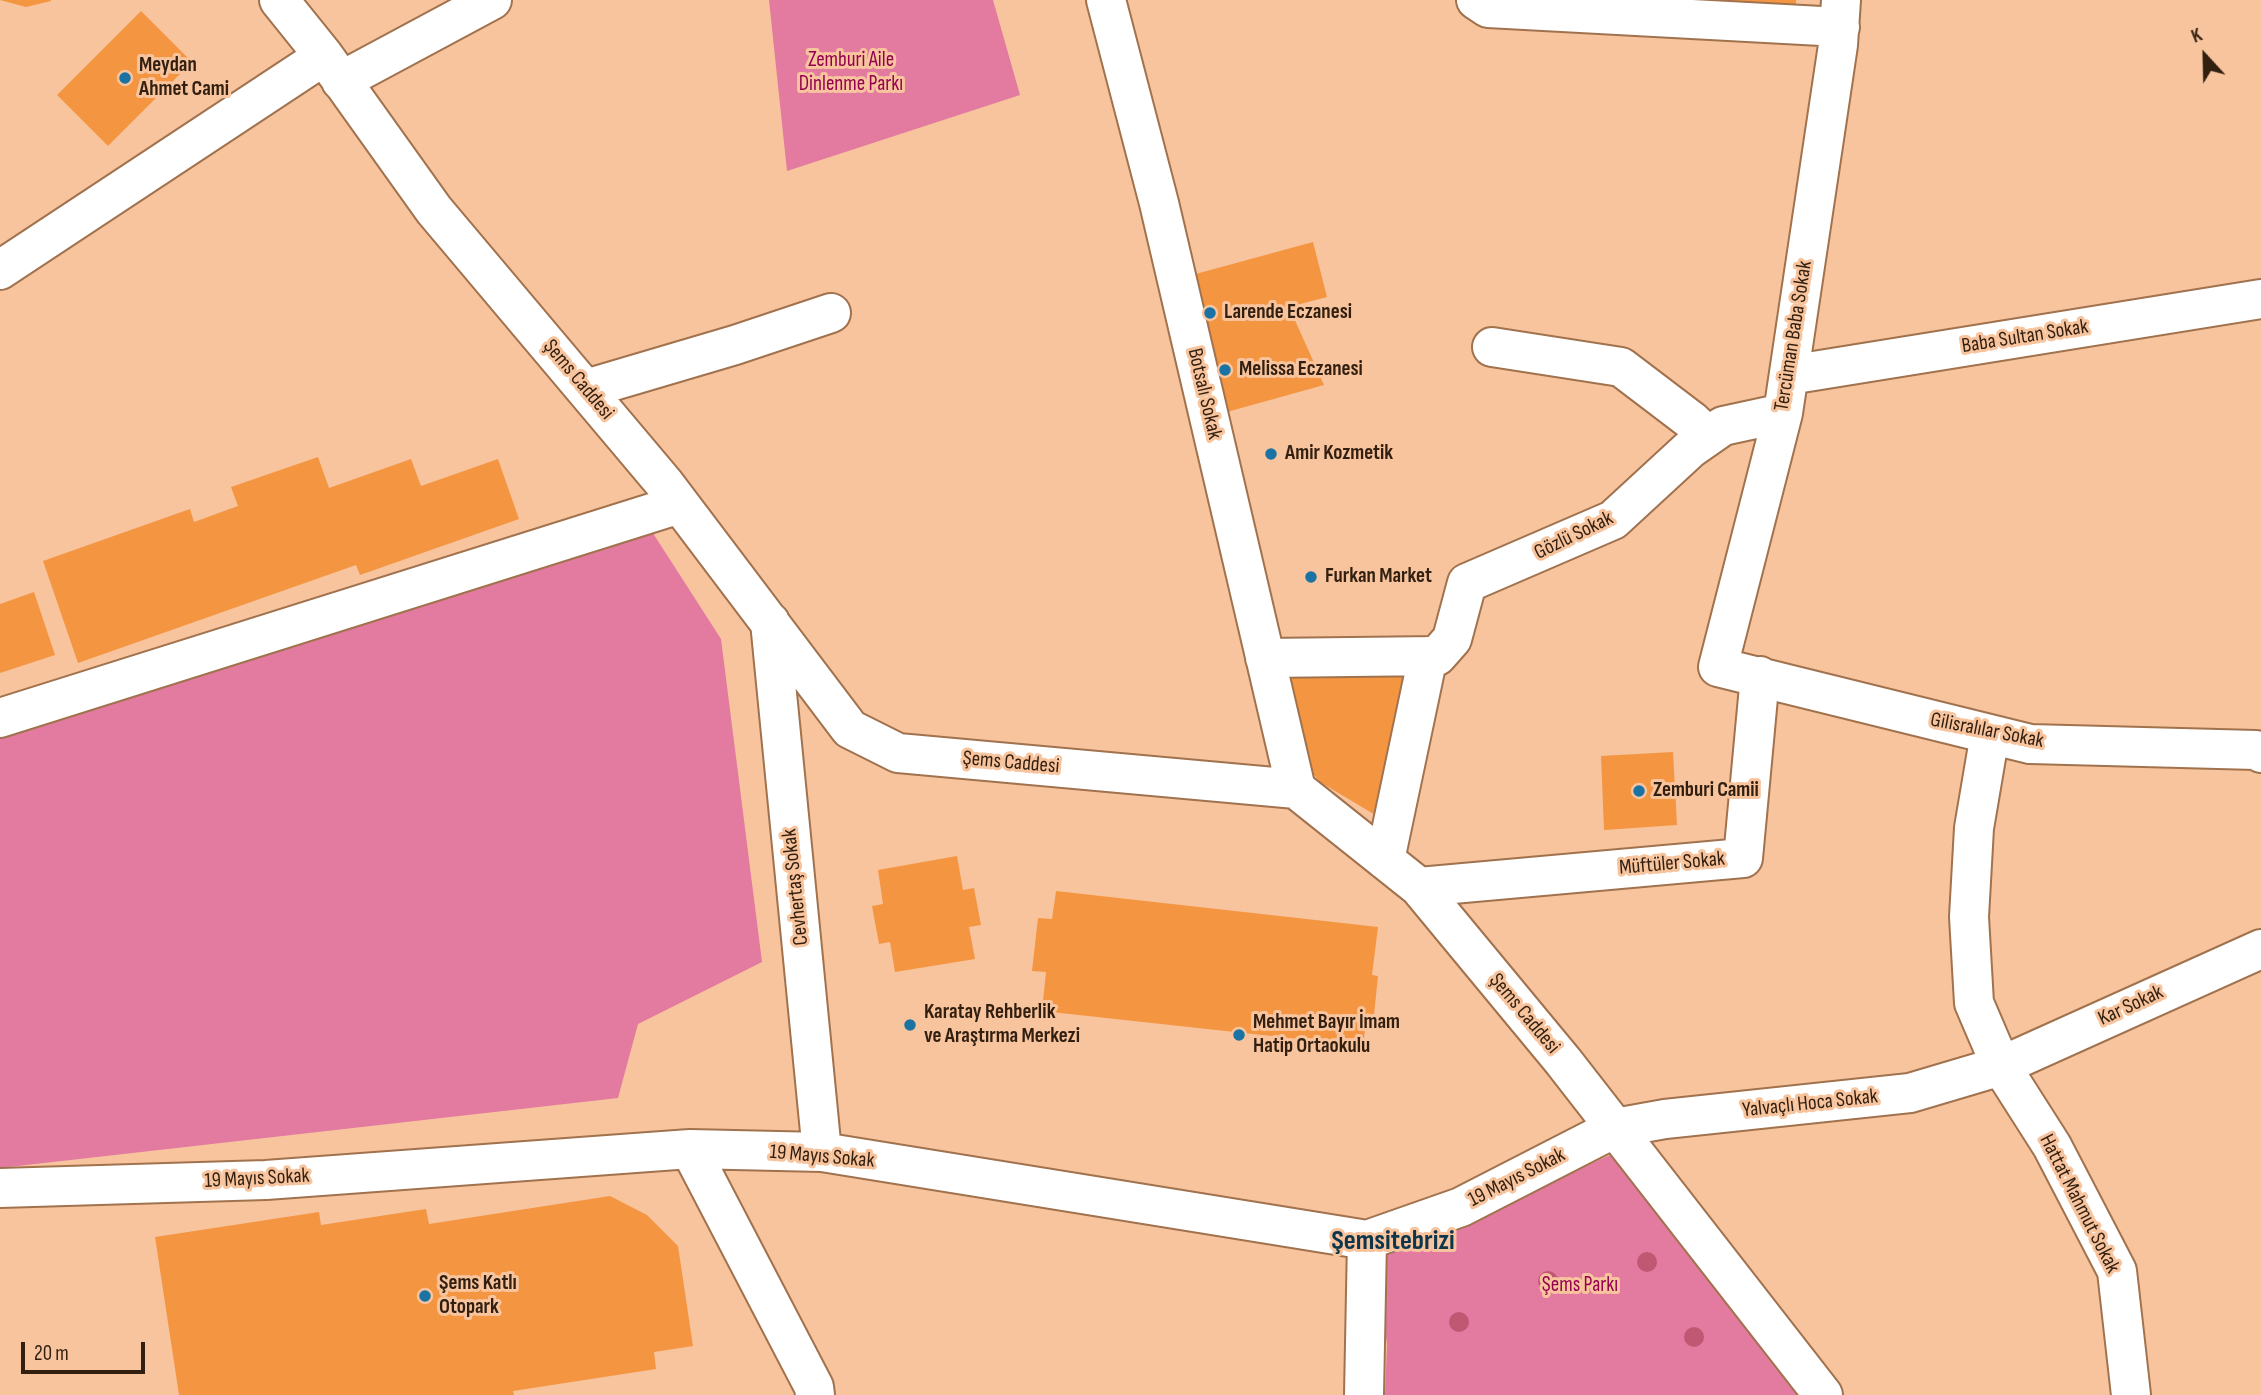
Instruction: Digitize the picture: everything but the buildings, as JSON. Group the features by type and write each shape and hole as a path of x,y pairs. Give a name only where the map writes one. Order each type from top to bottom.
{"street":[{"name":"Şems Caddesi","path":"279,0 332,68 434,210 680,504 850,729 898,753 1296,789 1419,887 1615,1128 1824,1395"},
{"path":"0,270 332,68 492,0"},
{"name":"Botsalı Sokak","path":"1106,0 1160,203 1296,789"},
{"path":"1476,0 1488,8 1840,14"},
{"name":"Tercüman Baba Sokak","path":"1718,667 1783,413 1840,14"},
{"name":"Baba Sultan Sokak","path":"1789,375 2261,299"},
{"path":"586,390 831,313"},
{"path":"1492,347 1621,367 1692,421 1707,436"},
{"name":"Gözlü Sokak","path":"1428,656 1437,656 1452,639 1467,583 1613,520 1690,449 1723,426 1783,413"},
{"path":"0,718 680,504"},
{"name":"Cevhertaş Sokak","path":"770,622 822,1152"},
{"path":"1265,658 1428,656 1385,860"},
{"name":"Gilisralılar Sokak","path":"1718,667 2030,744 2256,750 2261,753"},
{"name":"Müftüler Sokak","path":"1419,887 1743,858 1760,676"},
{"name":"Hattat Mahmut Sokak","path":"1990,734 1974,828 1969,917 1974,1003 2001,1066 2052,1146 2117,1271 2131,1395"},
{"name":"Kar Sokak","path":"2001,1066 2261,948"},
{"name":"Yalvaçlı Hoca Sokak","path":"1615,1128 1665,1119 1910,1093 2001,1066"},
{"name":"19 Mayıs Sokak","path":"0,1188 266,1180 690,1149 822,1152 1367,1240 1461,1207 1615,1128"},
{"path":"690,1149 814,1387 815,1395"},
{"path":"1364,1395 1367,1240"}],"green space":[{"name":"Zemburi Aile Dinlenme Parkı","path":"769,0 993,0 1020,95 787,171"},
{"path":"649,527 721,639 762,962 638,1024 618,1098 0,1168 0,725"},
{"name":"Şems Parkı","path":"1615,1153 1801,1395 1385,1395 1387,1345 1377,1258"}],"place":[{"name":"Meydan Ahmet Cami","path":"125,78"},
{"name":"Larende Eczanesi","path":"1210,313"},
{"name":"Melissa Eczanesi","path":"1225,370"},
{"name":"Amir Kozmetik","path":"1271,454"},
{"name":"Furkan Market","path":"1311,577"},
{"name":"Zemburi Camii","path":"1639,791"},
{"name":"Karatay Rehberlik ve Araştırma Merkezi","path":"910,1025"},
{"name":"Mehmet Bayır İmam Hatip Ortaokulu","path":"1239,1035"},
{"name":"Şems Katlı Otopark","path":"425,1296"}],"district":[{"name":"Şemsitebrizi","path":"1393,1242"}]}
